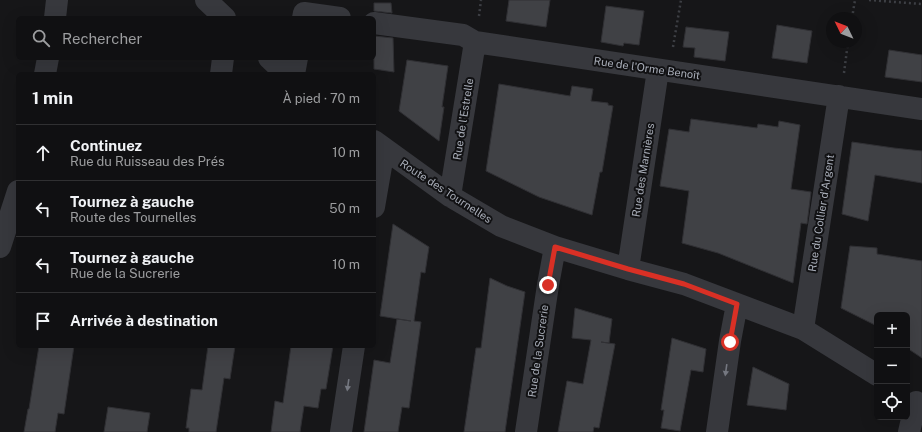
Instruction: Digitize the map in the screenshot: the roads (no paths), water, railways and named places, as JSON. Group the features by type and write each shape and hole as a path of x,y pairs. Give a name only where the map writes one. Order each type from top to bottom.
{"street":[{"path":"54,16 57,0"},
{"path":"206,0 223,16"},
{"path":"303,16 304,13 326,16"},
{"name":"Rue de l'Orme Benoît","path":"376,23 463,35 475,42 922,109"},
{"name":"Rue de l'Estrelle","path":"450,196 475,42"},
{"path":"46,72 48,60"},
{"path":"221,72 223,60"},
{"path":"271,60 284,72"},
{"path":"294,72 297,60"},
{"name":"Rue des Marnières","path":"628,269 664,71"},
{"name":"Rue du Collier d'Argent","path":"803,329 839,96"},
{"path":"376,182 379,145"},
{"name":"Route des Tournelles","path":"379,145 450,196 501,226 555,247 684,284 803,329 874,373"},
{"path":"0,247 16,197"},
{"name":"Rue de la Sucrerie","path":"526,432 555,247"},
{"path":"717,432 737,304"},
{"path":"341,432 354,348"},
{"path":"909,432 915,401"}]}
